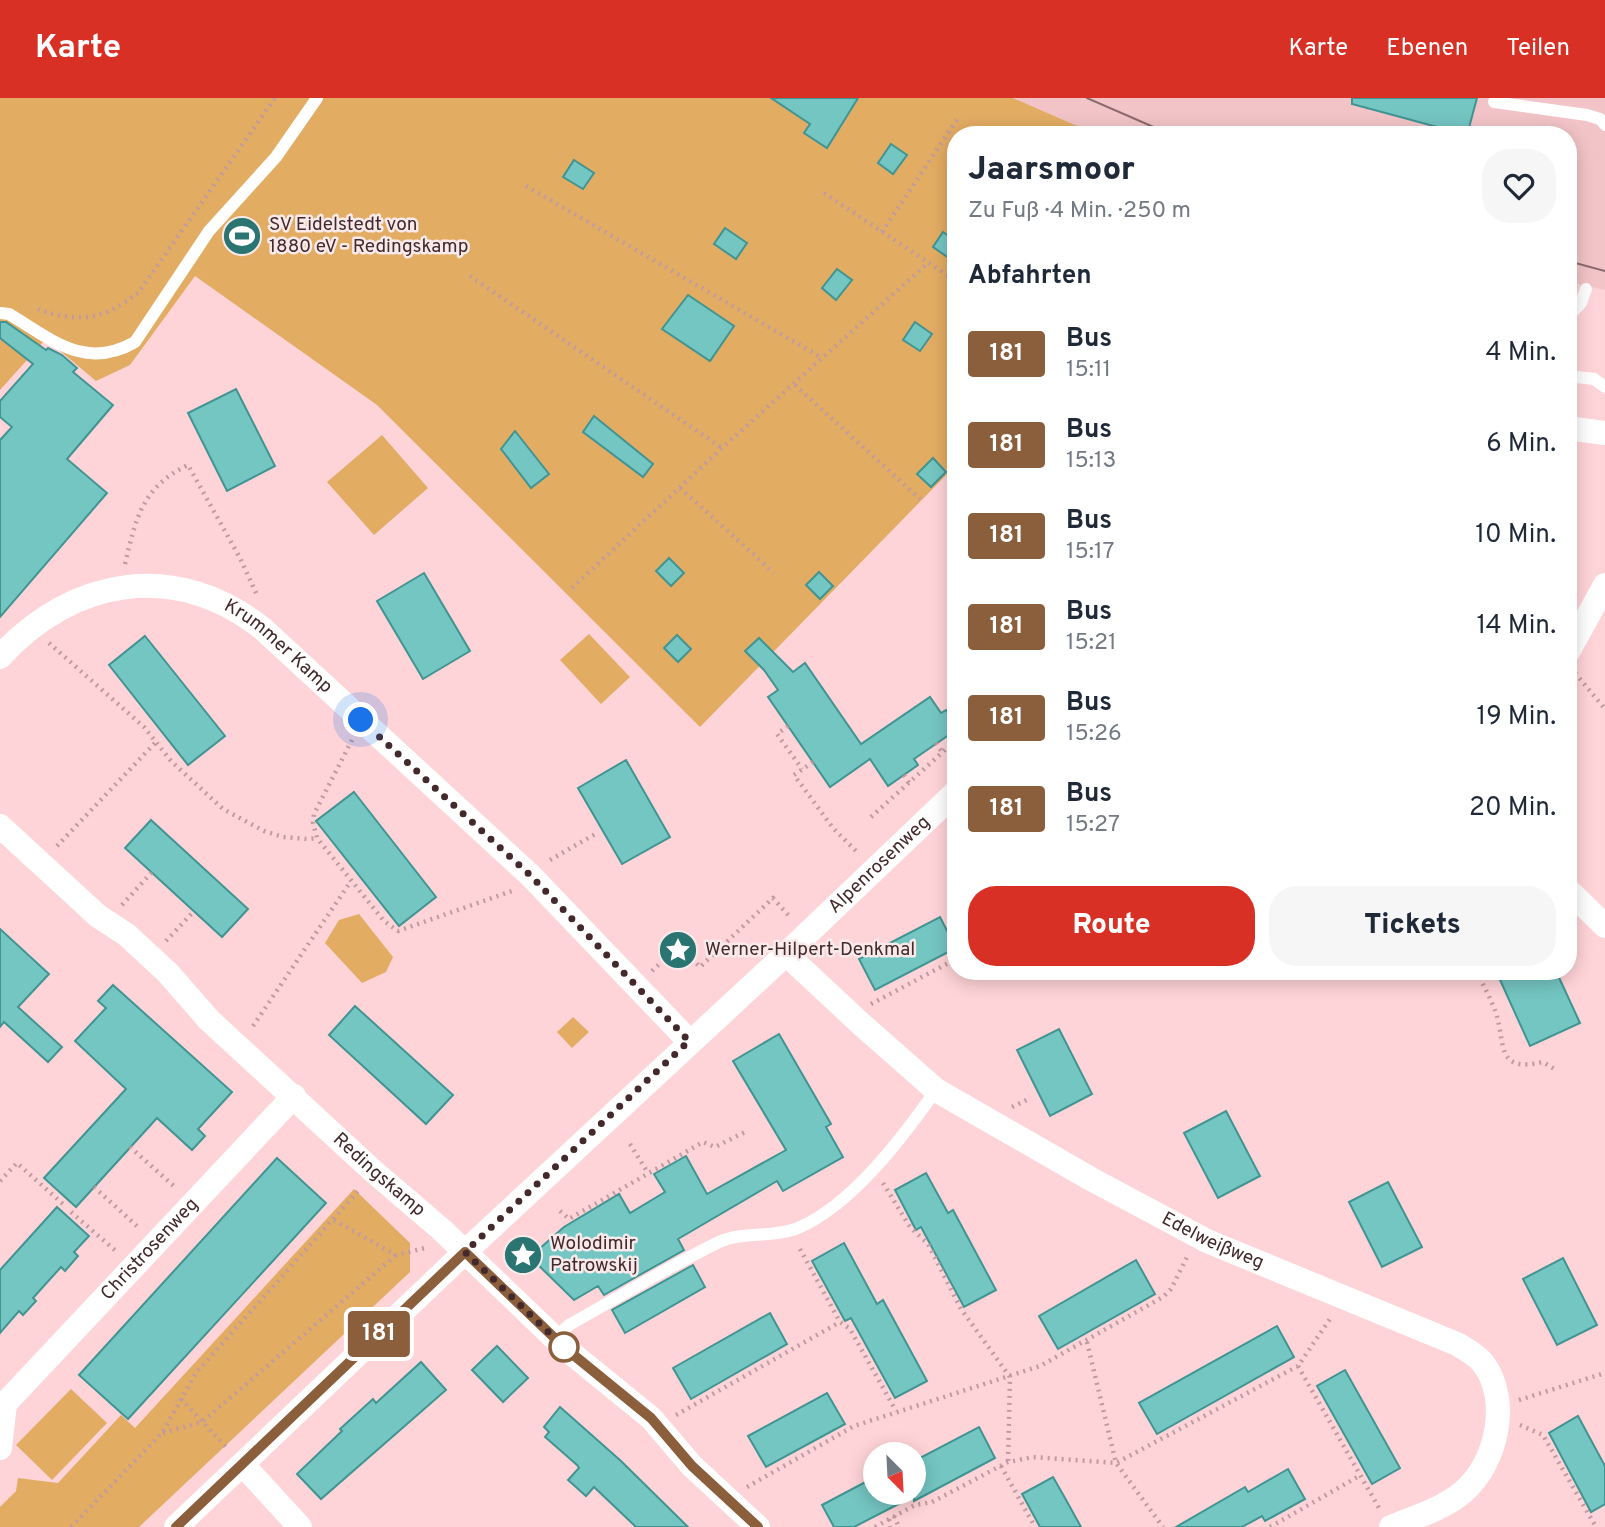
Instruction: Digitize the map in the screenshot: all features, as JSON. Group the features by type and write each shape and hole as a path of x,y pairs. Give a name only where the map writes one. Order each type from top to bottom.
{"street":[{"path":"1577,430 1605,433"},
{"name":"Krummer Kamp","path":"0,657 31,627 67,606 101,592 127,586 151,585 199,593 223,601 244,613 263,629 531,876 689,1041"},
{"path":"1577,646 1605,585"},
{"name":"Alpenrosenweg","path":"176,1527 238,1460 786,954 947,801"},
{"name":"Redingskamp","path":"0,826 98,916 127,935 168,973 209,1020 465,1252 555,1338 651,1418 692,1466 758,1527"},
{"path":"1577,899 1605,926"},
{"name":"Edelweißweg","path":"786,954 936,1090 1091,1179 1207,1241 1448,1340 1469,1351 1482,1362 1489,1374 1497,1405 1493,1446 1485,1464 1465,1490 1451,1501 1388,1522"},
{"name":"Christrosenweg","path":"0,1448 2,1406 294,1097"},
{"path":"238,1460 300,1527"}],"lane":[{"path":"0,313 9,314 71,351 92,355 121,350 135,342 209,231 275,157 317,98"},
{"path":"1494,102 1587,115 1600,119 1605,125"},
{"path":"1577,307 1586,289"},
{"path":"1577,377 1594,379 1605,387"},
{"path":"555,1338 569,1325 723,1240 795,1230 814,1220 858,1185 912,1124 936,1090"}],"path":[{"path":"36,308 78,318 105,313 138,293 275,98"},
{"path":"953,126 958,118"},
{"path":"882,232 947,134"},
{"path":"526,186 822,358"},
{"path":"824,193 947,275"},
{"path":"572,588 928,262"},
{"path":"470,276 722,448"},
{"path":"795,384 920,499"},
{"path":"123,572 136,517 146,498 159,483 188,465 259,598"},
{"path":"680,488 774,573"},
{"path":"40,635 144,727 171,761 223,809 244,822 283,837 317,838"},
{"path":"1577,671 1605,709"},
{"path":"788,726 777,734 802,769"},
{"path":"357,730 314,814 313,823 317,838 384,921 398,931 520,888"},
{"path":"57,846 156,742"},
{"path":"936,743 942,752"},
{"path":"872,817 947,748"},
{"path":"813,762 794,775 833,828 861,856"},
{"path":"904,775 909,783"},
{"path":"544,863 597,833"},
{"path":"122,905 152,872"},
{"path":"253,1026 351,881"},
{"path":"646,977 679,945 700,967 773,898 784,910"},
{"path":"163,944 194,911"},
{"path":"864,1008 947,964"},
{"path":"1481,980 1496,1014 1501,1046 1509,1059 1524,1066 1543,1062 1556,1070"},
{"path":"1002,1112 1031,1098"},
{"path":"560,1211 569,1219 703,1142 715,1147 747,1131"},
{"path":"630,1144 648,1173"},
{"path":"130,1147 176,1188"},
{"path":"0,1181 17,1163 64,1205"},
{"path":"882,1180 910,1227 928,1244 961,1309 1010,1377 1008,1462"},
{"path":"71,1527 162,1433 196,1373 365,1184"},
{"path":"94,1187 139,1228"},
{"path":"71,1212 117,1252"},
{"path":"334,1220 396,1255"},
{"path":"747,1487 854,1426 1010,1377 1040,1366 1087,1342 1163,1297 1171,1289 1193,1245"},
{"path":"162,1433 202,1422 396,1255 425,1248"},
{"path":"800,1249 840,1322 850,1329 896,1411"},
{"path":"875,1527 915,1505 932,1502 1008,1462 1033,1457 1116,1463 1298,1366 1339,1307"},
{"path":"671,1418 840,1322"},
{"path":"1087,1342 1116,1463 1163,1527"},
{"path":"1298,1366 1388,1522"},
{"path":"1510,1403 1605,1373"},
{"path":"181,1399 238,1460"},
{"path":"1510,1421 1543,1434 1596,1527"},
{"path":"1001,1466 1035,1527"},
{"path":"1270,1527 1361,1475"},
{"path":"890,1527 891,1518"},
{"path":"891,1518 899,1527"}],"shaded area":[{"path":"0,98 1013,98 1077,126 947,126 947,474 700,727 377,405 195,276 130,365 96,381 46,339 0,390"},
{"path":"1013,98 1605,98 1605,290 1577,284 1577,126 1077,126"},
{"path":"382,435 428,488 374,535 327,482"},
{"path":"589,634 630,677 601,704 560,660"},
{"path":"359,914 393,957 386,972 362,983 325,943 339,920"},
{"path":"573,1017 589,1032 572,1048 557,1032"},
{"path":"354,1189 410,1243 410,1272 139,1527 0,1527 0,1507 16,1491 18,1478 58,1483 121,1415 135,1428"},
{"path":"71,1389 107,1423 52,1480 16,1445"}],"building":[{"path":"771,98 858,98 827,148 804,133 810,124"},
{"path":"1352,98 1477,98 1469,126 1434,126 1352,104"},
{"path":"891,144 907,155 893,174 878,163"},
{"path":"574,160 594,173 583,189 563,177"},
{"path":"725,228 747,243 736,259 714,244"},
{"path":"943,232 947,235 947,257 933,247"},
{"path":"837,269 852,280 836,300 822,288"},
{"path":"688,295 734,326 710,361 662,329"},
{"path":"0,322 6,322 46,350 48,348 62,355 77,368 73,372 113,405 67,459 107,493 0,617 0,440 12,427 0,417 0,401 33,364 0,338"},
{"path":"915,322 932,334 920,351 903,340"},
{"path":"236,389 275,466 227,491 188,413"},
{"path":"594,416 653,464 643,477 583,432"},
{"path":"515,431 549,474 531,488 501,449"},
{"path":"933,458 946,472 931,487 917,474"},
{"path":"669,558 684,573 671,586 656,571"},
{"path":"819,572 833,586 820,599 806,585"},
{"path":"424,573 470,651 423,679 377,601"},
{"path":"677,635 691,649 678,662 664,648"},
{"path":"145,636 225,736 188,765 109,665"},
{"path":"759,638 793,672 805,663 861,744 930,697 941,713 947,711 947,736 914,759 918,765 888,786 870,759 830,787 768,697 778,690 764,670 745,651"},
{"path":"626,760 670,837 622,864 578,788"},
{"path":"354,792 436,897 399,926 316,821"},
{"path":"151,820 248,909 222,937 125,848"},
{"path":"940,917 947,931 947,953 875,990 859,959"},
{"path":"0,929 49,974 18,1007 62,1047 48,1062 4,1022 0,1027"},
{"path":"1500,980 1560,980 1580,1023 1530,1046"},
{"path":"113,985 232,1092 198,1129 205,1136 192,1150 157,1118 76,1207 44,1178 126,1089 75,1041 106,1008 98,1001"},
{"path":"355,1006 453,1095 426,1124 329,1035"},
{"path":"1059,1029 1092,1094 1050,1116 1017,1050"},
{"path":"779,1034 831,1124 826,1127 843,1157 783,1191 777,1181 678,1239 684,1250 604,1295 598,1286 574,1300 530,1257 564,1227 619,1194 630,1213 665,1192 654,1174 686,1156 707,1194 786,1150 733,1061"},
{"path":"1226,1111 1260,1176 1218,1198 1184,1133"},
{"path":"277,1158 326,1203 128,1419 79,1375"},
{"path":"926,1173 948,1213 953,1210 996,1290 964,1307 921,1227 916,1230 895,1190"},
{"path":"1388,1182 1422,1247 1382,1267 1349,1202"},
{"path":"57,1207 89,1236 74,1252 78,1256 65,1271 61,1267 33,1298 36,1301 23,1315 19,1311 0,1333 0,1270"},
{"path":"844,1243 877,1304 883,1300 927,1381 895,1398 851,1318 845,1321 812,1261"},
{"path":"1563,1258 1597,1325 1557,1345 1523,1279"},
{"path":"1136,1260 1155,1294 1058,1349 1039,1316"},
{"path":"693,1265 705,1287 625,1333 612,1310"},
{"path":"770,1313 787,1344 691,1399 673,1368"},
{"path":"1277,1326 1294,1357 1157,1434 1139,1403"},
{"path":"497,1346 528,1378 503,1402 472,1370"},
{"path":"421,1362 446,1390 321,1499 297,1474 373,1399 376,1403"},
{"path":"1345,1370 1400,1468 1372,1484 1317,1386"},
{"path":"827,1393 845,1424 766,1467 748,1436"},
{"path":"560,1407 621,1461 688,1527 636,1527 594,1487 586,1496 568,1480 579,1468 545,1437 549,1432 544,1427"},
{"path":"1578,1416 1605,1466 1605,1504 1591,1512 1549,1433"},
{"path":"979,1427 995,1458 926,1495 926,1455"},
{"path":"1288,1469 1305,1499 1265,1521 1262,1516 1242,1527 1176,1527 1245,1487 1248,1492"},
{"path":"1053,1477 1081,1527 1040,1527 1022,1494"},
{"path":"863,1483 863,1505 897,1505 854,1527 834,1527 822,1505"}],"tram line":[{"path":"1087,98 1151,126"},
{"path":"1577,263 1605,271"}],"bus line":[{"name":"181","path":"176,1527 465,1252 565,1348 651,1418 692,1466 758,1527"}],"place":[{"name":"SV Eidelstedt von 1880 eV - Redingskamp","path":"242,236"},
{"name":"Werner-Hilpert-Denkmal","path":"678,950"},
{"name":"Wolodimir Patrowskij","path":"523,1255"}],"route":[{"path":"361,720 575,919 689,1041 465,1252 564,1347"}]}
